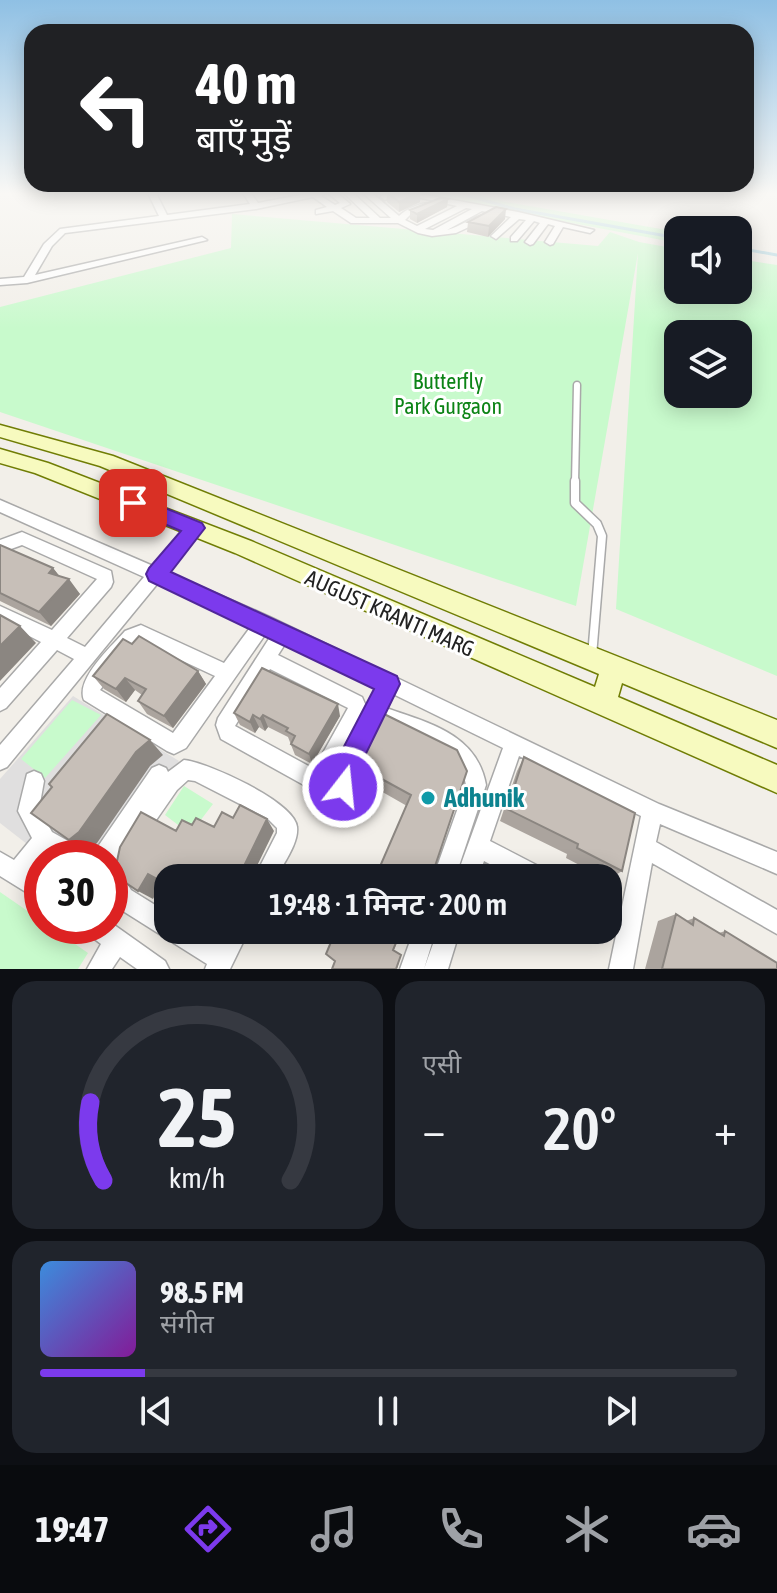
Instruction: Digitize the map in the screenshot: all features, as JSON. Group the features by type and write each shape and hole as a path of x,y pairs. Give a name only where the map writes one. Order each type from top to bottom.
{"main road":[{"name":"AUGUST KRANTI MARG","path":"0,431 106,461 777,734"},
{"name":"AUGUST KRANTI MARG","path":"1,459 41,468 195,528 777,779"},
{"path":"603,662 603,705"}],"street":[{"path":"27,280 52,238"},
{"path":"530,242 533,238"},
{"path":"550,242 552,238"},
{"path":"0,282 27,280 202,240"},
{"path":"0,506 264,622 652,811 777,863"},
{"path":"0,760 195,528"},
{"path":"0,547 22,538 105,576 105,582 0,702"},
{"path":"3,619 54,638 86,656"},
{"path":"227,673 141,633 131,636 91,685 90,694 174,744 227,673 264,622"},
{"path":"267,658 356,703 358,708 319,780 311,779 228,732 225,725 283,632"},
{"path":"347,795 341,777 389,684"},
{"path":"373,712 449,745 468,758 477,772 476,785 449,864"},
{"path":"472,864 514,744"},
{"path":"154,917 123,898 115,884 117,868 154,804 184,770 197,771 274,811 287,824 287,834 272,864"},
{"path":"116,840 159,775"},
{"path":"8,868 45,839 28,811 34,781"},
{"path":"621,969 652,811"},
{"path":"478,846 512,864"},
{"path":"645,847 777,923"},
{"path":"99,969 115,944"},
{"path":"123,944 157,969"},
{"path":"193,944 220,964 231,944"},
{"path":"412,969 420,944"},
{"path":"436,969 444,944"}],"lane":[{"path":"577,385 575,503 597,524 602,536 603,662"}],"shaded area":[{"path":"73,696 179,761 124,840 24,842 0,823 0,779"}],"green space":[{"name":"Butterfly Park Gurgaon","path":"231,238 509,238 598,246 605,238 628,238 664,246 664,304 752,304 752,261 777,265 777,676 616,609 638,253 576,606 0,412 0,307 231,248"},
{"path":"72,700 101,715 45,778 21,759"},
{"path":"184,786 213,804 190,834 165,815"},
{"path":"0,892 24,909 24,944 75,944 88,953 78,969 0,969"}],"building":[{"path":"0,545 53,568 49,573 69,579 39,612 0,593"},
{"path":"0,615 20,626 0,646"},
{"path":"139,636 198,671 164,716 138,701 146,689 125,678 116,689 93,676 123,639 132,644"},
{"path":"262,668 338,704 309,754 291,744 295,736 286,731 288,728 263,715 260,719 253,715 250,722 234,713"},
{"name":"Adhunik","path":"380,712 457,750 467,771 436,864 381,864 411,795 378,777 380,773 361,762 364,756 360,754"},
{"path":"107,714 150,740 136,752 79,832 69,840 31,813 52,787 49,784"},
{"path":"524,757 635,813 622,871 622,864 608,864 577,848 578,844 507,809"},
{"path":"240,805 267,819 245,864 154,864 154,877 148,874 138,891 128,884 128,840 124,840 141,812 176,831 182,820 192,825 196,818 214,827 222,812 233,818"},
{"path":"676,914 693,925 694,918 724,936 725,931 777,963 777,969 662,969"},
{"path":"330,944 395,944 393,950 401,955 396,969 332,969 335,961 326,954"}],"waterway":[{"path":"752,251 777,255"}],"place":[{"name":"Adhunik","path":"428,798"}],"route":[{"path":"133,503 195,528 156,574 264,622 389,684 341,777 343,787"}]}
